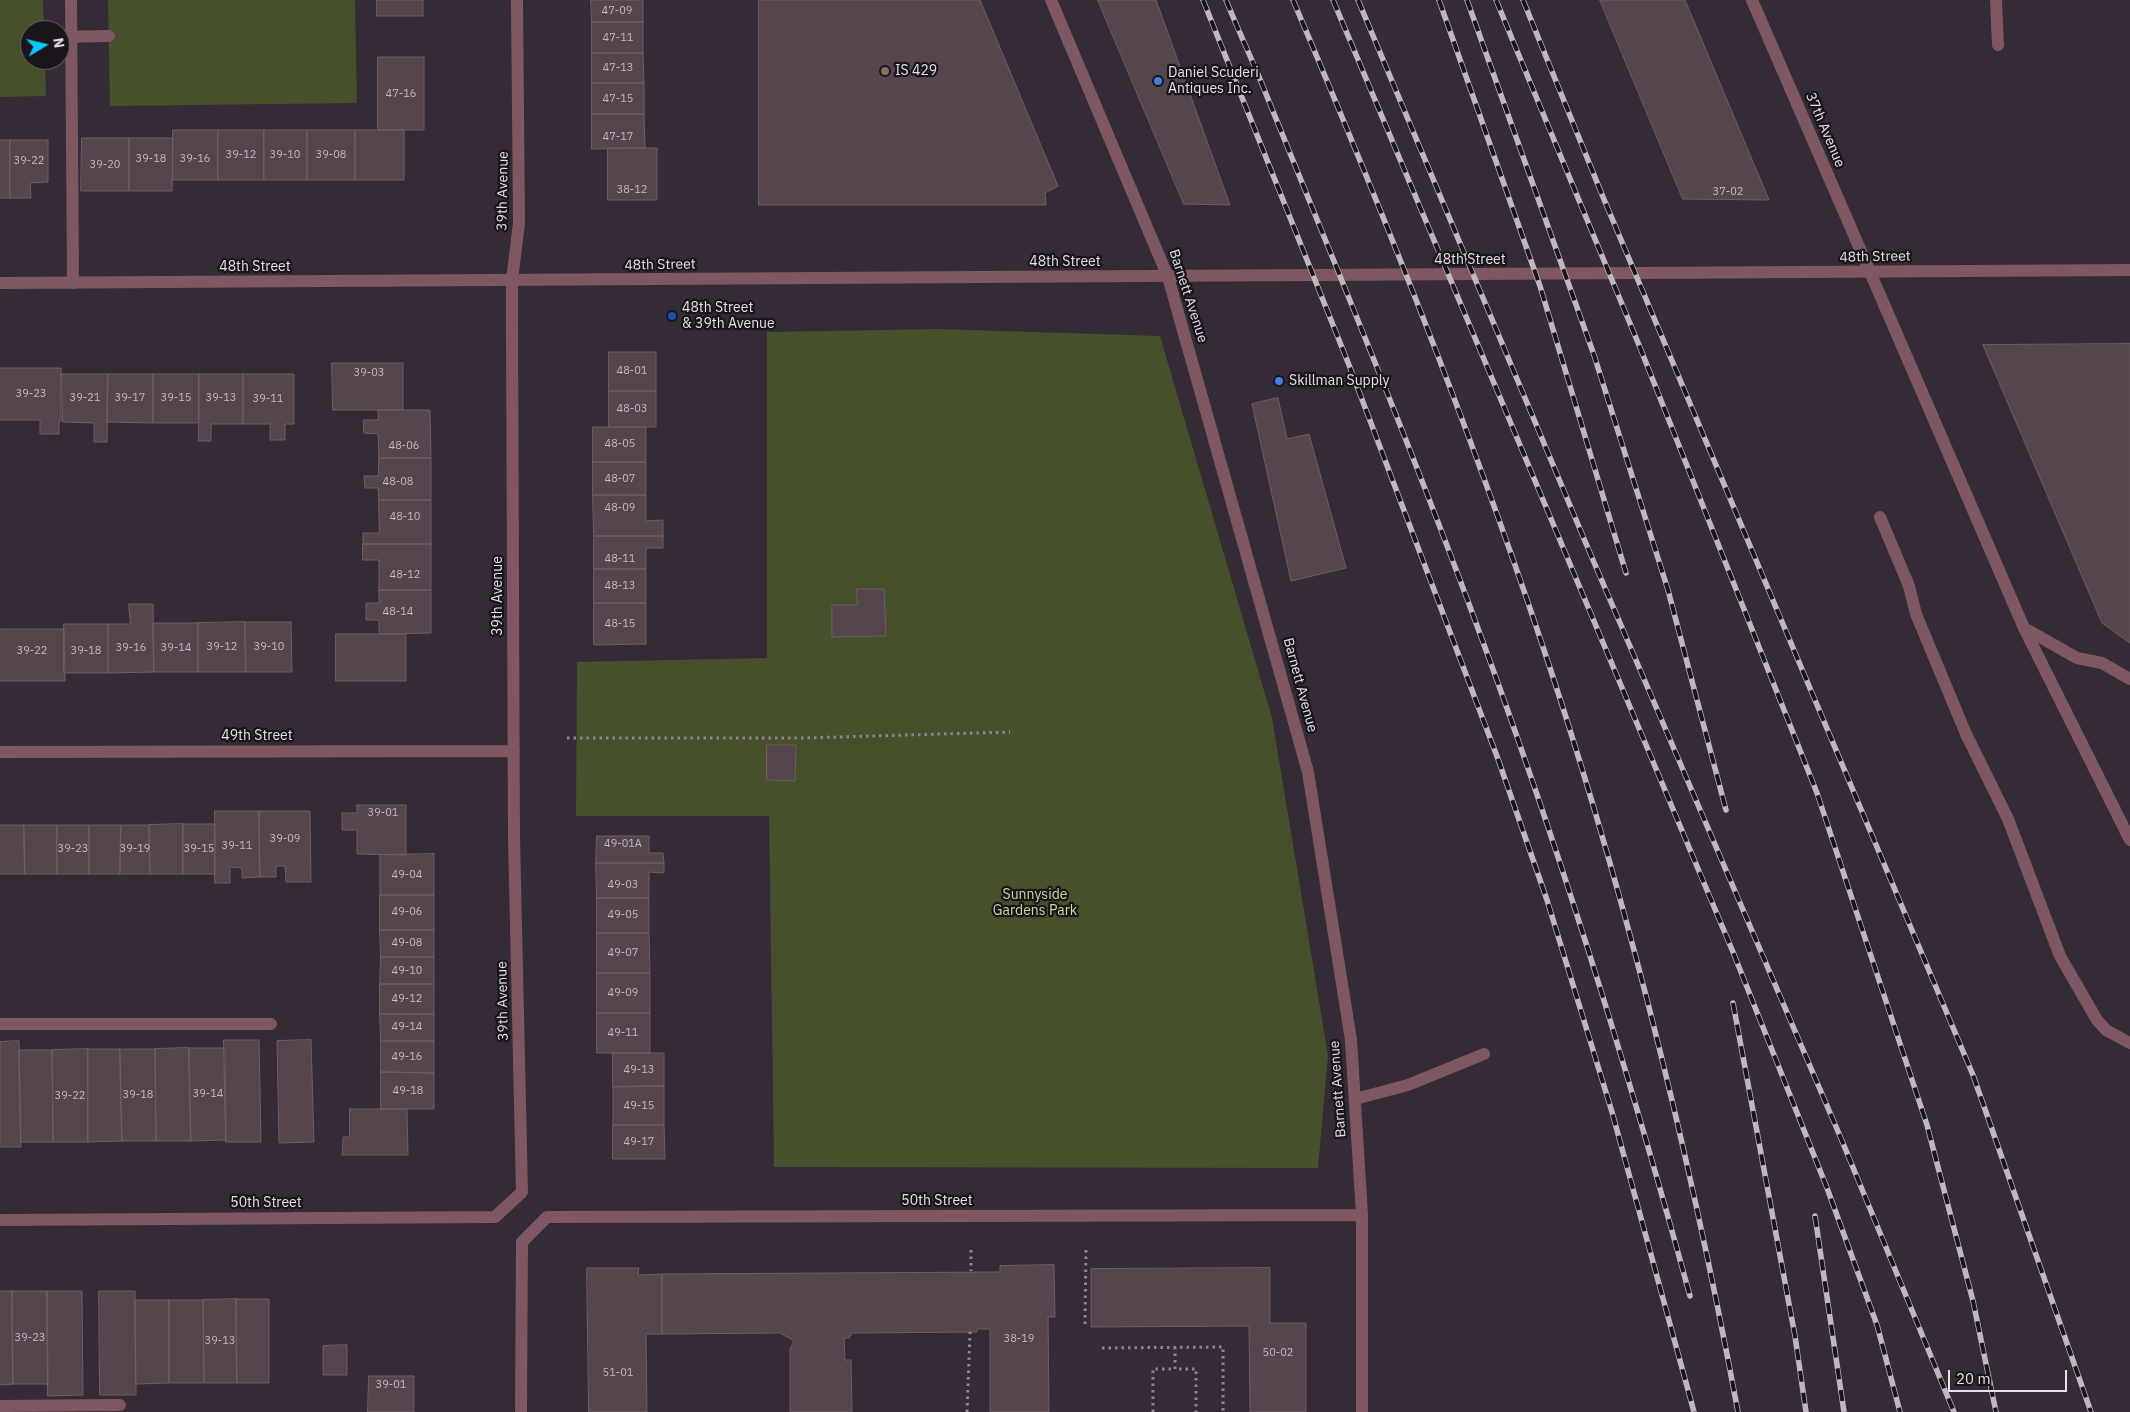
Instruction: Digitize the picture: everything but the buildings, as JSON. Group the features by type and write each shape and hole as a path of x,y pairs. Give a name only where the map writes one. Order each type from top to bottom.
{"street":[{"path":"68,20 71,0"},
{"name":"39th Avenue","path":"517,0 519,223 512,280 514,751 522,1192"},
{"name":"Barnett Avenue","path":"1051,0 1168,277 1308,772 1351,1040 1362,1215 1362,1412"},
{"name":"37th Avenue","path":"1752,0 2024,628 2130,840"},
{"path":"1996,0 1998,45"},
{"path":"70,37 109,36"},
{"path":"67,70 73,283"},
{"name":"48th Street","path":"0,283 2130,270"},
{"path":"1880,517 1909,586 1916,614 1966,734 2008,819 2060,956 2097,1020 2106,1030 2130,1043"},
{"path":"2024,628 2077,658 2102,663 2130,679"},
{"name":"49th Street","path":"0,752 514,751"},
{"path":"0,1024 271,1024"},
{"path":"1355,1099 1408,1085 1484,1054"},
{"name":"50th Street","path":"0,1220 495,1217 522,1192"},
{"name":"50th Street","path":"521,1412 522,1242 547,1218 1362,1215"},
{"path":"0,1406 120,1405"}],"path":[{"path":"567,738 796,738 1010,732"},
{"path":"1085,1324 1086,1249"},
{"path":"971,1250 971,1272"},
{"path":"967,1412 970,1332"},
{"path":"1175,1347 1175,1369"},
{"path":"1102,1348 1223,1347 1223,1412"},
{"path":"1154,1412 1153,1369 1196,1369 1196,1412"}],"green space":[{"path":"0,0 43,0 44,20 20,20 20,70 45,70 46,96 0,97"},
{"path":"108,0 355,0 357,103 110,106"},
{"name":"Sunnyside Gardens Park","path":"938,329 1160,336 1272,718 1328,1055 1318,1168 774,1167 769,816 576,816 577,662 767,658 767,332"}],"railway":[{"path":"1203,0 1349,365 1498,759 1547,900 1612,1112 1694,1412"},
{"path":"1226,0 1399,422 1506,706 1563,873 1617,1042 1690,1296"},
{"path":"1293,0 1390,235 1482,472 1538,632 1569,728 1599,824 1652,1019 1698,1215 1738,1412"},
{"path":"1333,0 1733,952 1827,1188 1877,1325 1900,1412"},
{"path":"1358,0 1590,553 1840,1136 1954,1412"},
{"path":"1439,0 1540,286 1626,573"},
{"path":"1467,0 1594,355 1668,590 1726,810"},
{"path":"1496,0 1641,350 1817,793 1927,1125 1973,1301 1996,1412"},
{"path":"1523,0 1603,197 1973,1075 2091,1412"},
{"path":"1733,1003 1795,1336 1806,1412"},
{"path":"1815,1216 1844,1412"}],"place":[{"name":"IS 429","path":"885,71"},
{"name":"Daniel Scuderi Antiques Inc.","path":"1158,81"},
{"name":"48th Street & 39th Avenue","path":"672,316"},
{"name":"Skillman Supply","path":"1279,381"}]}
